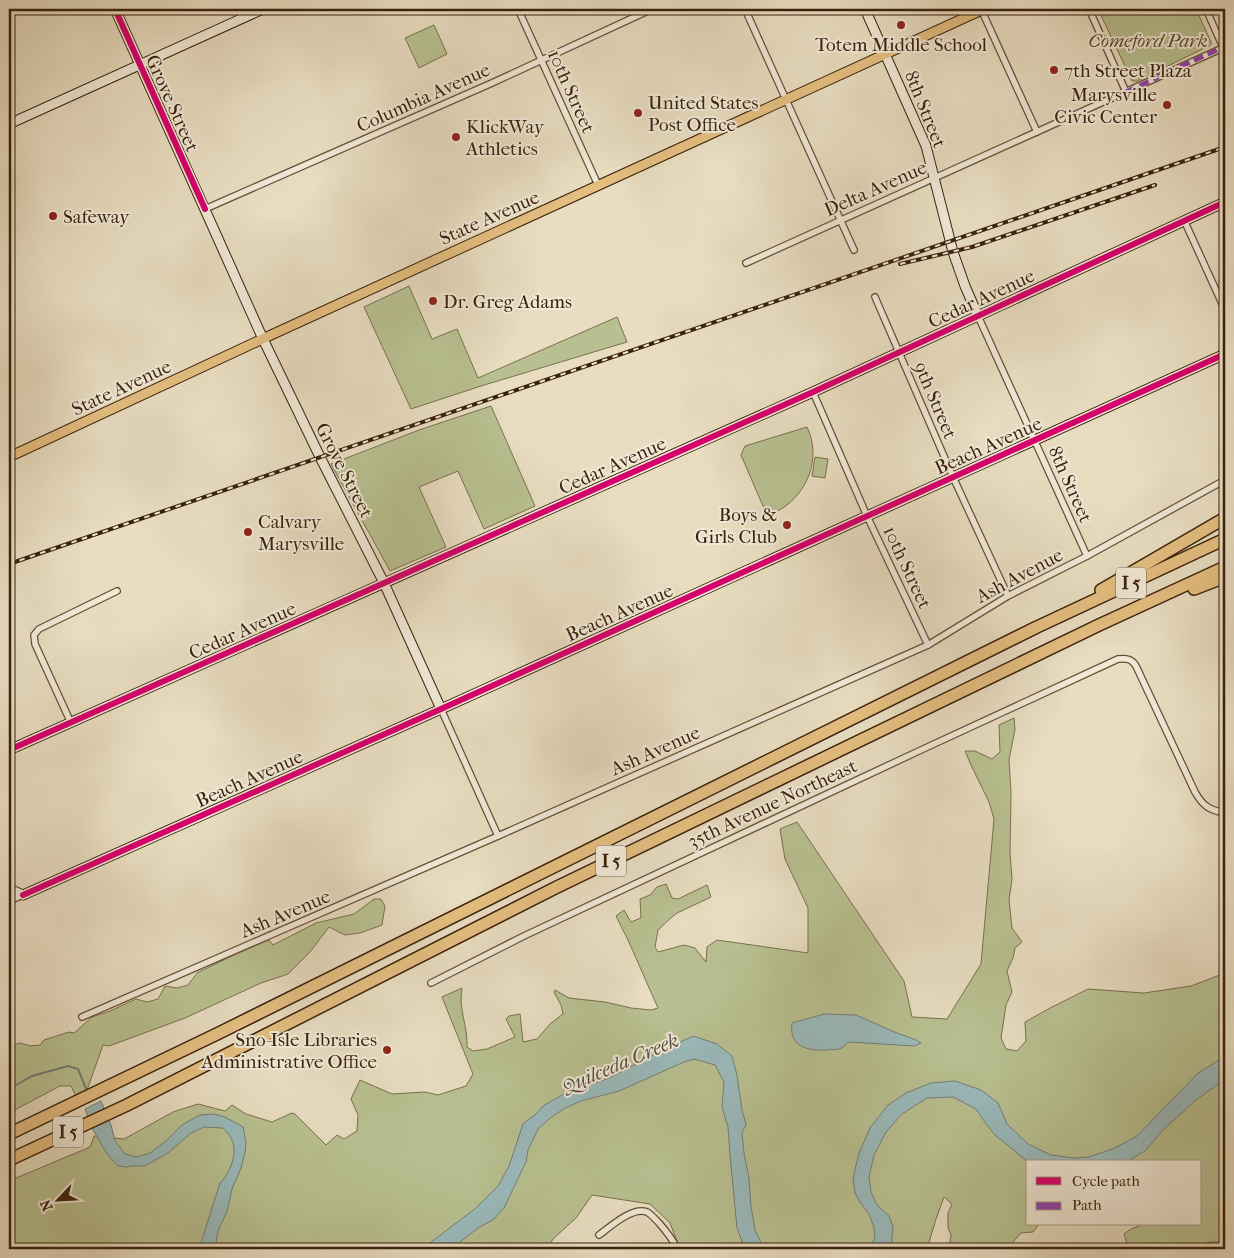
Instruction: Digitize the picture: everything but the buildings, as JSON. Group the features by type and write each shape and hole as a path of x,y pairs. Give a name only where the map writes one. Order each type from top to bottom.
{"highway":[{"path":"1037,628 1225,518"},
{"name":"I 5","path":"9,1134 219,1033 1037,628 1225,539"},
{"name":"I 5","path":"9,1160 127,1105 555,888 1099,625 1225,567"},
{"path":"1099,625 1225,577"}],"main road":[{"name":"State Avenue","path":"9,457 982,9"}],"street":[{"name":"Grove Street","path":"114,9 263,339 384,583 498,836"},
{"path":"9,124 263,9"},
{"name":"10th Street","path":"518,9 598,185"},
{"name":"Columbia Avenue","path":"205,209 464,96 652,9"},
{"path":"745,9 854,250"},
{"name":"8th Street","path":"865,9 926,146 953,252 965,286 1087,556"},
{"path":"982,9 1037,132"},
{"path":"1088,9 1126,92"},
{"path":"1206,9 1225,49"},
{"name":"Delta Avenue","path":"746,263 1225,49"},
{"name":"Cedar Avenue","path":"9,750 813,392 1225,202"},
{"path":"1184,220 1225,310"},
{"name":"9th Street","path":"875,297 953,477 1008,596"},
{"name":"Beach Avenue","path":"9,901 441,709 1225,354"},
{"name":"10th Street","path":"813,392 867,516 928,645"},
{"name":"Ash Avenue","path":"82,1017 498,836 928,645 1008,596 1087,556 1225,480"},
{"path":"71,723 35,644 34,635 39,629 117,592"},
{"name":"35th Avenue Northeast","path":"431,983 526,935 1118,659 1132,660 1136,666 1201,802 1208,808 1225,813"},
{"path":"9,889 23,895"},
{"path":"599,1235 621,1219 637,1211 648,1212 666,1230 677,1249"}],"green space":[{"name":"Comeford Park","path":"1098,9 1196,9 1211,45 1137,81 1132,81"},
{"path":"434,25 447,54 419,68 405,38"},
{"path":"409,286 432,339 457,329 478,378 617,317 627,342 411,409 364,307"},
{"path":"491,406 535,506 484,529 458,471 419,487 446,547 390,571 331,464 419,430"},
{"path":"807,427 811,437 813,459 807,479 802,489 787,505 777,511 766,513 741,455 745,446"},
{"path":"815,457 828,459 825,478 812,476"},
{"path":"1014,718 1015,729 1009,760 1012,879 1009,900 1012,928 1022,942 1015,948 1007,971 1012,992 1006,1005 1001,1038 1006,1049 1017,1051 1026,1041 1025,1022 1088,989 1144,993 1191,986 1225,973 1225,1243 1210,1242 1202,1244 1196,1249 1126,1249 1127,1244 1124,1234 1139,1226 1202,1226 1202,1160 1026,1160 1026,1226 1038,1226 1033,1232 1021,1233 1007,1249 949,1249 951,1235 948,1228 948,1213 952,1204 944,1197 927,1249 680,1249 670,1223 650,1204 592,1195 576,1218 554,1238 546,1249 9,1249 9,1181 90,1147 94,1136 124,1139 173,1112 198,1104 225,1111 232,1105 246,1114 272,1122 292,1113 295,1114 326,1145 337,1135 344,1139 357,1131 358,1115 351,1099 360,1080 392,1094 425,1092 438,1095 466,1086 473,1074 442,997 462,988 461,1003 467,1047 473,1051 487,1049 515,1037 506,1019 509,1016 520,1014 523,1042 537,1039 550,1024 563,1014 561,1005 554,992 555,990 569,998 605,1002 631,1008 651,1010 658,1008 616,916 624,910 631,922 641,918 640,899 650,895 657,887 666,884 672,898 678,899 707,885 711,897 677,913 658,930 655,947 658,952 684,945 695,948 706,962 707,947 717,940 808,953 808,908 785,859 780,829 797,822 904,981 912,1017 947,1019 981,964 994,819 989,802 965,751 975,751 992,759 1000,752 999,725"},
{"path":"374,899 381,899 385,906 382,925 360,933 345,935 329,927 310,952 288,974 261,983 185,1018 109,1046 103,1045 81,1107 71,1086 60,1086 9,1113 9,1046 20,1043 30,1046 40,1045 44,1040 69,1032 74,1033 92,1017 136,999 147,1002 158,999 165,986 177,988 188,985 197,973 238,953 269,940 273,945 316,923 354,914"}],"water":[{"path":"824,1014 856,1015 921,1043 914,1046 849,1042 839,1049 813,1050 796,1042 793,1037 792,1023"},
{"name":"Quilceda Creek","path":"693,1036 717,1044 732,1056 746,1124 742,1133 751,1206 755,1230 764,1249 745,1249 737,1228 728,1127 722,1107 724,1082 715,1065 694,1059 619,1091 581,1101 565,1108 549,1119 538,1129 528,1150 526,1162 504,1208 493,1220 478,1228 451,1249 422,1249 476,1208 498,1186 509,1166 523,1124 543,1106 567,1092 607,1079"},
{"path":"1225,1059 1225,1079 1196,1100 1164,1129 1145,1151 1129,1160 1026,1160 995,1135 976,1109 953,1097 927,1098 902,1114 886,1132 874,1155 869,1177 871,1192 877,1205 889,1216 893,1227 891,1249 867,1249 875,1239 874,1227 869,1214 855,1193 853,1178 859,1153 870,1128 888,1105 906,1093 931,1083 955,1081 981,1090 998,1103 1007,1124 1028,1144 1051,1155 1073,1158 1089,1157 1115,1148 1137,1136 1198,1073 1219,1060"},
{"path":"101,1101 111,1125 115,1141 125,1154 137,1157 150,1153 166,1141 182,1125 200,1115 214,1114 225,1117 243,1127 246,1142 245,1153 232,1189 227,1211 218,1231 215,1249 199,1249 220,1183 227,1174 234,1156 233,1144 228,1134 223,1128 204,1127 191,1133 168,1153 145,1166 118,1166 107,1154 92,1128 85,1109"}],"waterway":[{"name":"Quilceda Creek","path":"9,1089 32,1076 68,1066 78,1069 87,1091"}],"railway":[{"path":"9,564 1225,147"},
{"path":"900,264 972,247 1155,185"}],"marked path":[{"path":"1126,92 1223,47"}],"cycle path":[{"path":"115,9 205,209"},
{"path":"9,750 813,392 1225,202"},
{"path":"23,895 441,709 1225,354"}],"place":[{"name":"Totem Middle School","path":"901,25"},
{"name":"7th Street Plaza","path":"1054,70"},
{"name":"Marysville Civic Center","path":"1167,105"},
{"name":"United States Post Office","path":"638,113"},
{"name":"KlickWay Athletics","path":"456,137"},
{"name":"Safeway","path":"53,216"},
{"name":"Dr. Greg Adams","path":"433,301"},
{"name":"Boys & Girls Club","path":"787,525"},
{"name":"Calvary Marysville","path":"248,532"},
{"name":"Sno-Isle Libraries Administrative Office","path":"387,1050"}]}
